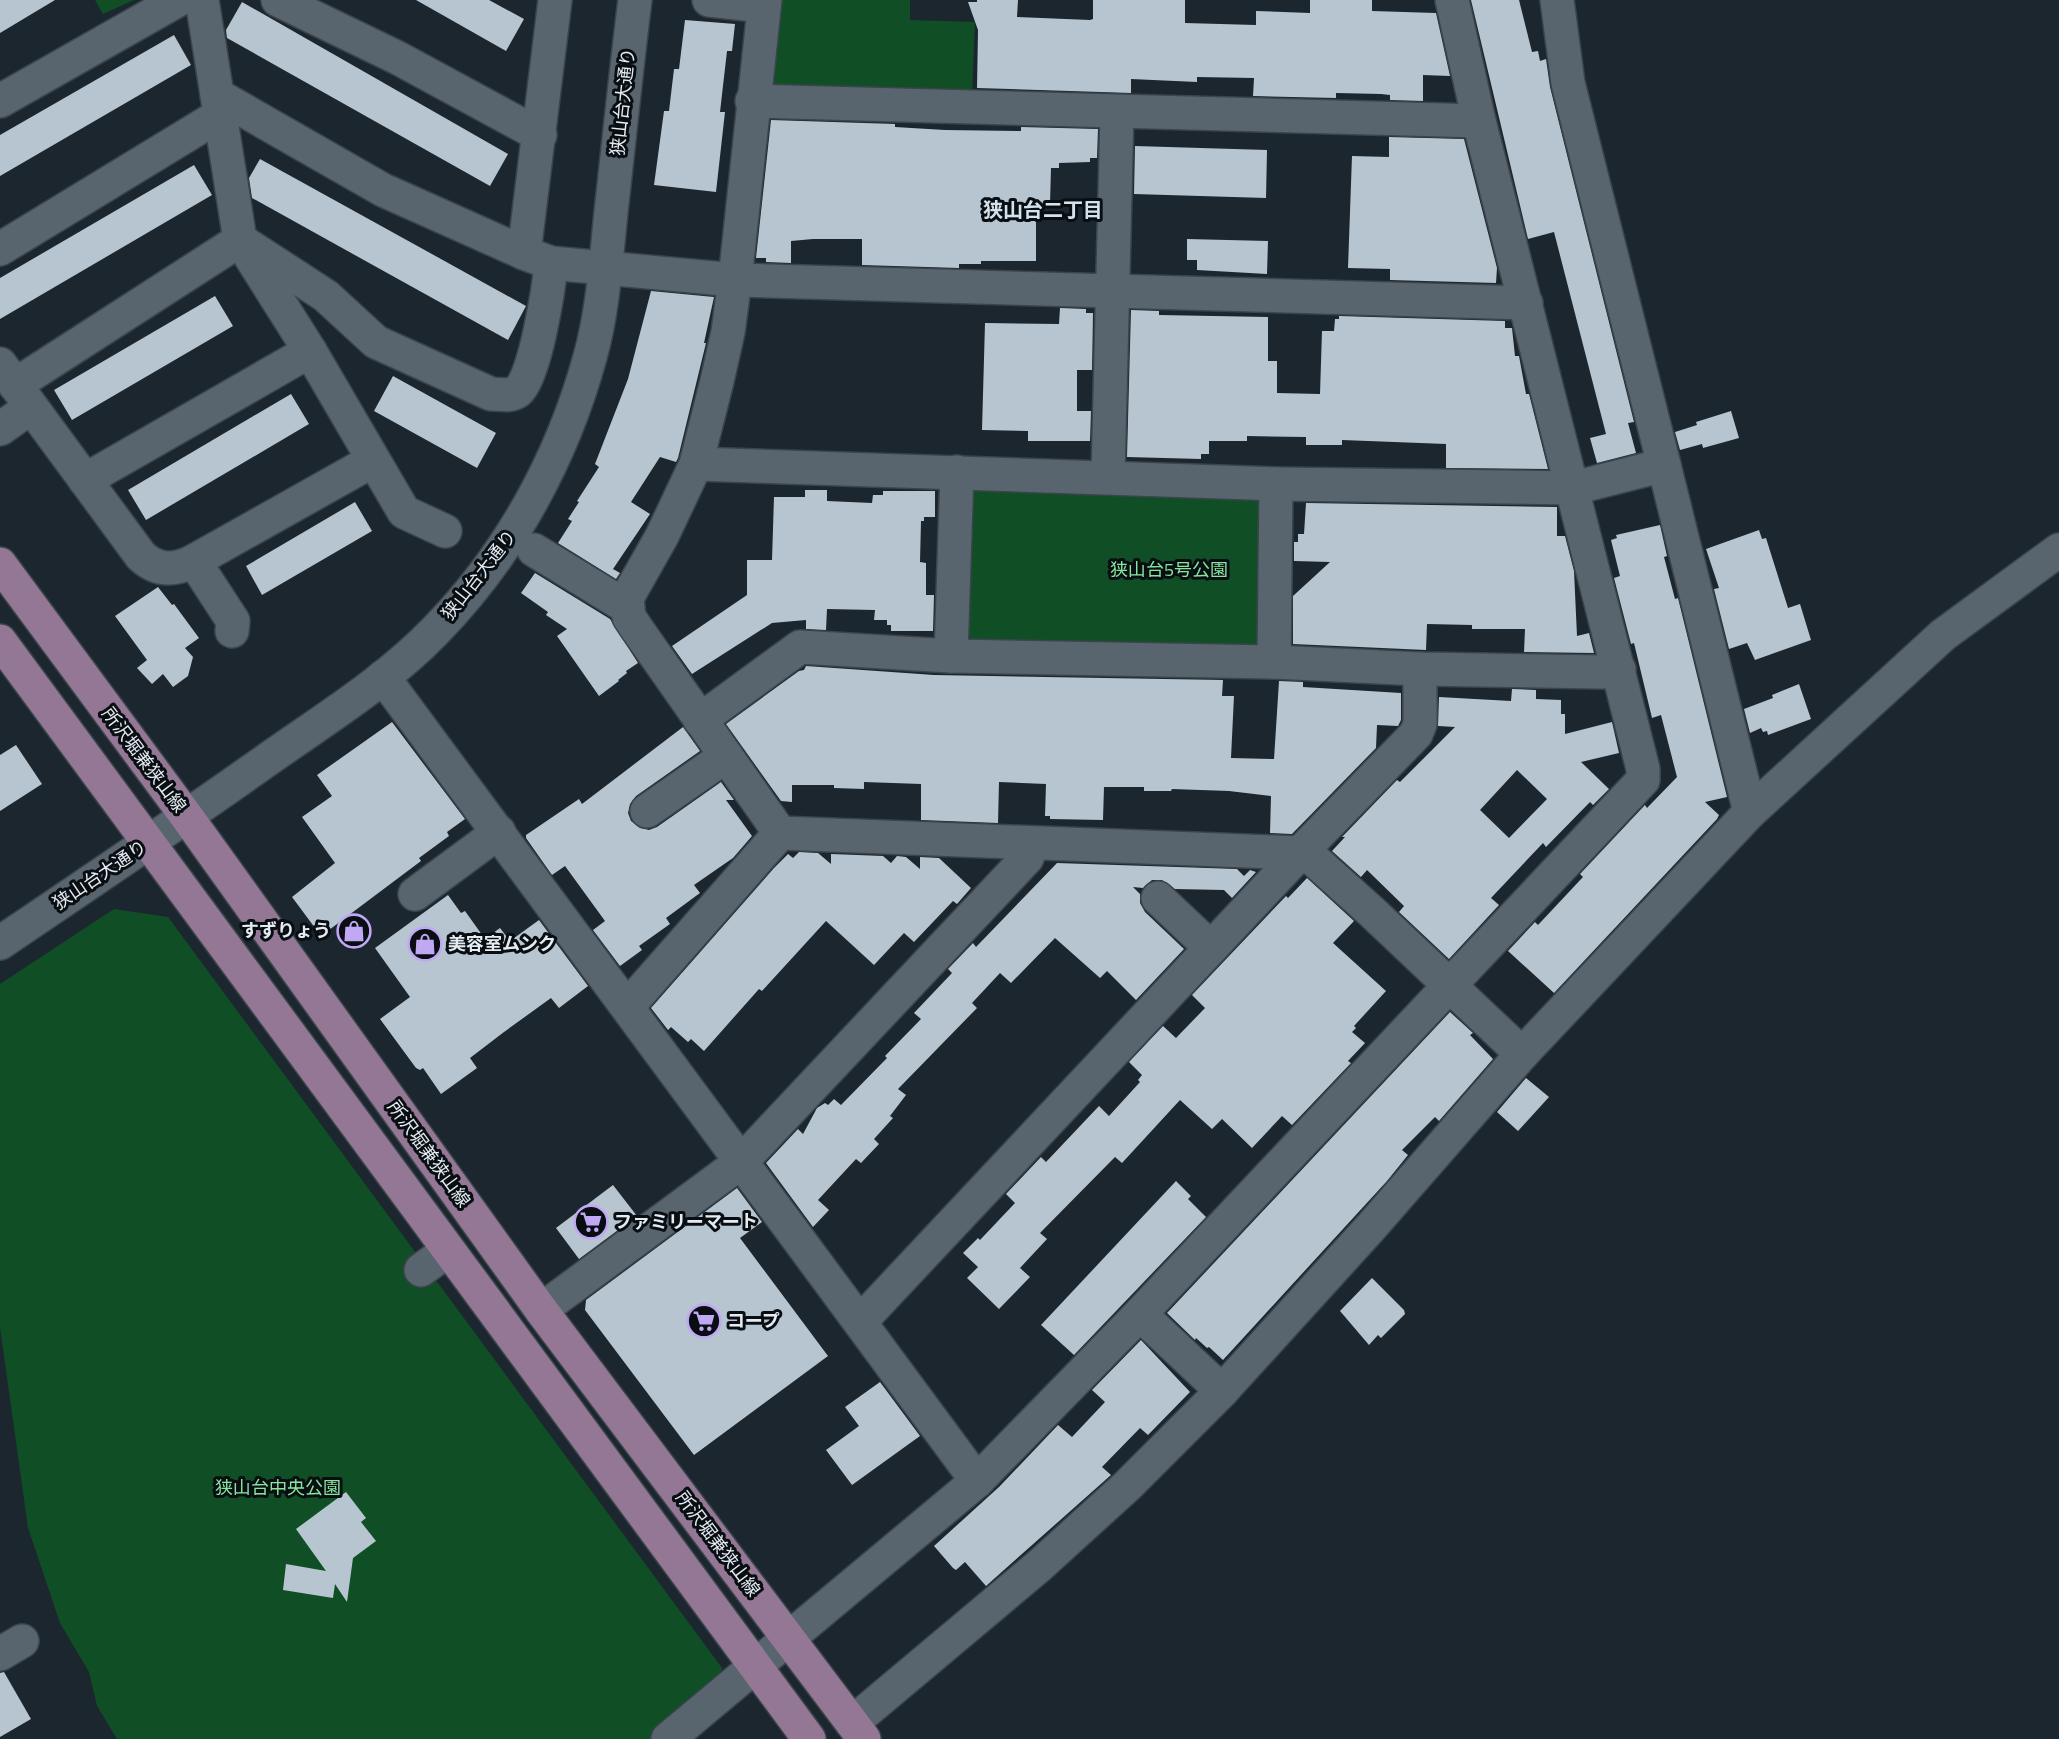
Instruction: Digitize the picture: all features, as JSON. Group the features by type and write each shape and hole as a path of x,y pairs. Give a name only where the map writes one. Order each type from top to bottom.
{"main road":[{"name":"所沢堀兼狭山線","path":"0,564 187,817 540,1310 858,1731"},
{"path":"0,641 149,842 434,1260 755,1666 809,1739"}],"street":[{"path":"0,101 178,0"},
{"path":"202,0 240,240 310,351 404,512 445,531"},
{"path":"278,0 398,58 540,135"},
{"path":"240,240 326,296 376,342 491,394 511,395 519,390 530,373 538,258 540,135 555,0"},
{"name":"狭山台大通り","path":"0,943 187,817 383,677 436,631 483,575 511,535 541,485 566,429 591,355 605,268 635,0"},
{"path":"710,0 764,3 729,332 696,464 662,536 627,598 627,607 633,623 780,833"},
{"path":"668,1739 977,1481 1140,1314 1643,780 1643,769 1619,669 1479,121 1452,0"},
{"path":"1557,0 1568,83 1750,812"},
{"path":"752,101 1479,121"},
{"path":"0,249 219,105"},
{"path":"219,105 383,189 538,258 605,268 735,280 1526,303"},
{"path":"1108,477 1117,111"},
{"path":"0,429 15,386 240,240"},
{"path":"85,480 310,351"},
{"path":"15,386 141,556 150,564 180,568 372,460"},
{"path":"696,464 1276,484 1574,488 1664,465"},
{"path":"951,656 957,472"},
{"path":"1274,662 1276,484"},
{"path":"534,550 627,607"},
{"path":"858,1731 1127,1486 1222,1391 1372,1226 1522,1054 1750,812 1943,635 2059,550"},
{"path":"194,561 233,621 232,632"},
{"path":"700,720 800,647 951,656 1274,662 1420,669 1602,672 1619,669"},
{"path":"860,1322 1300,853 1416,734 1420,724 1420,669"},
{"path":"383,677 977,1481"},
{"path":"647,811 726,756"},
{"path":"415,894 499,832"},
{"path":"780,833 1300,853 1321,866 1522,1054"},
{"path":"628,1006 780,833"},
{"path":"540,1310 741,1162 1027,858 1032,844"},
{"path":"1158,898 1211,948"},
{"path":"1140,1314 1222,1391"}],"green space":[{"path":"95,0 134,0 103,14"},
{"path":"776,0 910,0 910,20 975,22 972,95 776,91 768,84"},
{"name":"狭山台5号公園","path":"973,486 1257,492 1265,502 1263,641 1243,652 977,644 962,631 965,494"},
{"name":"狭山台中央公園","path":"114,909 168,917 722,1668 720,1680 650,1739 117,1739 97,1706 89,1672 60,1623 28,1528 0,1327 0,984"}],"building":[{"path":"0,0 55,0 0,33"},
{"path":"416,0 489,0 524,19 506,51"},
{"path":"977,0 1018,0 1017,17 1090,20 1093,19 1093,0 1185,0 1185,23 1256,25 1256,11 1310,13 1310,0 1372,0 1372,11 1436,13 1450,76 1423,75 1423,101 1390,100 1390,95 1381,94 1336,93 1336,98 1253,96 1254,78 1197,77 1197,82 1131,79 1131,93 977,88 978,30 968,2 977,2"},
{"path":"1471,0 1519,0 1532,52 1538,51 1540,61 1546,59 1550,87 1634,422 1628,423 1636,453 1597,463 1590,438 1606,434 1554,232 1528,239"},
{"path":"242,2 508,154 490,186 227,38 226,30"},
{"path":"685,20 735,24 732,51 727,51 720,112 725,112 716,192 654,185 664,111 669,111 674,69 679,69"},
{"path":"174,35 191,65 0,176 0,135"},
{"path":"771,120 895,124 895,127 945,130 1021,131 1021,127 1098,129 1097,158 1090,158 1090,162 1059,163 1059,168 1051,168 1050,204 1038,204 1036,207 1036,261 981,261 981,264 959,264 959,268 862,265 862,239 813,239 791,241 791,263 766,262 766,258 756,258"},
{"path":"1389,137 1464,139 1497,268 1496,283 1390,280 1390,269 1348,268 1352,156 1389,157"},
{"path":"1135,146 1267,150 1266,198 1134,194"},
{"path":"260,159 526,306 508,340 252,198 249,178"},
{"path":"194,165 212,195 0,319 0,278"},
{"path":"1187,239 1268,241 1267,274 1197,270 1197,260 1187,260"},
{"path":"651,291 714,297 704,343 706,343 678,458 676,462 660,457 631,502 650,514 613,569 620,573 616,579 558,543 572,521 568,519 579,502 577,501 599,467 595,464 628,379"},
{"path":"215,296 233,326 72,420 54,390"},
{"path":"1060,308 1086,309 1086,313 1093,313 1092,370 1077,370 1077,411 1091,411 1090,441 1028,441 1028,431 982,430 985,323 1059,324"},
{"path":"1131,310 1159,311 1159,315 1268,317 1268,361 1277,361 1277,393 1320,394 1322,331 1334,331 1335,319 1339,319 1339,316 1505,321 1505,328 1512,328 1515,356 1519,356 1526,394 1529,394 1548,469 1446,468 1446,444 1342,440 1342,445 1306,445 1306,437 1247,436 1247,441 1209,441 1209,454 1201,454 1201,459 1127,457"},
{"path":"393,376 496,433 477,468 374,411"},
{"path":"291,394 309,424 146,520 128,490"},
{"path":"1731,411 1739,438 1703,448 1702,444 1680,450 1675,432 1697,425 1696,422"},
{"path":"805,490 827,490 827,501 872,503 873,495 883,495 883,491 935,491 935,517 924,517 924,521 921,521 920,562 926,563 926,595 934,595 933,631 891,631 891,625 887,625 887,620 874,620 875,610 827,609 826,630 806,629 806,620 772,623 692,674 672,646 747,595 747,560 772,560 774,497 805,497"},
{"path":"355,502 372,531 262,595 246,566"},
{"path":"1306,503 1557,507 1557,536 1565,536 1574,571 1577,636 1589,633 1594,653 1524,652 1525,629 1472,629 1472,625 1427,624 1426,650 1293,644 1293,596 1330,562 1294,561 1294,542 1298,542 1298,534 1304,534"},
{"path":"1660,525 1667,556 1664,557 1675,599 1678,598 1727,797 1705,802 1719,815 1717,819 1554,993 1508,951 1535,922 1538,925 1583,877 1580,874 1645,805 1647,808 1677,777 1661,715 1652,718 1634,643 1631,644 1614,578 1620,576 1611,540 1617,538 1616,535"},
{"path":"1759,530 1762,539 1766,538 1788,608 1800,604 1811,640 1755,660 1747,643 1729,649 1714,589 1719,588 1706,549"},
{"path":"535,573 610,619 638,663 599,696 557,636 567,629 546,615 548,612 521,593"},
{"path":"158,587 172,605 174,604 199,638 185,648 193,657 188,676 173,687 163,674 152,684 137,668 147,660 115,616"},
{"path":"806,666 934,675 1223,680 1222,696 1234,696 1231,758 1274,759 1279,681 1303,682 1303,687 1401,693 1401,720 1398,726 1377,725 1376,748 1292,834 1270,833 1271,796 1229,791 1172,789 1171,791 1144,791 1144,787 1104,787 1103,820 1050,819 1050,816 1045,816 1046,784 999,782 998,823 921,820 921,784 864,782 864,789 834,788 834,785 792,785 792,802 781,801 726,724 799,671 804,670"},
{"path":"1799,684 1811,719 1768,735 1767,731 1763,732 1761,728 1750,733 1744,709 1773,698 1772,695"},
{"path":"1512,689 1536,690 1536,699 1561,700 1561,714 1565,714 1565,734 1612,722 1619,753 1581,762 1609,789 1593,805 1590,802 1546,847 1543,843 1491,898 1499,905 1449,959 1399,912 1404,906 1367,870 1361,877 1332,851 1345,837 1342,837 1397,780 1400,782 1455,727 1438,726 1439,697 1511,701","holes":["1517,770 1547,799 1509,838 1480,810"]},
{"path":"392,722 465,819 447,832 449,836 419,858 421,861 321,936 292,897 335,863 302,817 332,796 317,775"},
{"path":"683,727 700,751 636,796 630,804 628,813 631,821 640,828 649,830 657,827 721,782 734,800 726,800 752,836 733,858 694,885 700,893 666,918 670,924 639,946 642,950 620,966 593,930 605,921 565,866 552,875 526,835 579,799 582,804"},
{"path":"16,745 42,784 0,811 0,755"},
{"path":"799,852 818,853 831,864 831,854 883,856 891,863 897,856 906,857 920,869 920,857 939,858 971,888 957,904 953,901 914,942 904,933 874,965 826,921 762,991 759,989 704,1051 691,1039 688,1042 671,1027 668,1030 651,1008 774,868 788,854 793,858"},
{"path":"1057,863 1237,869 1244,876 1250,870 1256,872 1232,898 1224,890 1175,889 1162,880 1152,880 1143,888 1133,887 1140,894 1140,903 1145,912 1184,949 1136,1000 1107,971 1100,978 1055,938 1011,983 1000,973 972,1003 977,1008 898,1089 906,1095 890,1116 893,1118 874,1139 879,1144 861,1163 856,1159 818,1200 829,1210 813,1227 766,1163 798,1129 803,1134 817,1108 825,1103 828,1105 834,1099 841,1105 887,1058 885,1056 921,1019 914,1013 952,973 948,969 973,943 976,947"},
{"path":"1307,878 1354,921 1333,943 1386,991 1354,1026 1356,1028 1352,1032 1365,1043 1348,1061 1351,1063 1292,1125 1282,1116 1252,1148 1222,1119 1212,1129 1180,1100 1122,1163 1115,1157 1040,1233 1047,1239 1020,1268 1030,1277 999,1309 967,1278 978,1267 963,1253 978,1238 980,1240 1015,1203 1006,1194 1041,1157 1046,1162 1099,1106 1109,1116 1140,1082 1138,1080 1142,1075 1129,1062 1163,1026 1176,1038 1205,1008 1192,995 1286,896 1288,898"},
{"path":"448,895 461,913 465,911 485,939 500,928 510,941 539,920 588,986 559,1008 551,998 504,1032 470,1058 477,1068 441,1094 423,1068 420,1070 416,1068 380,1019 410,997 375,948"},
{"path":"1450,1012 1473,1033 1470,1035 1493,1059 1439,1121 1435,1117 1402,1150 1408,1155 1387,1181 1223,1360 1209,1347 1207,1348 1196,1338 1195,1340 1167,1313"},
{"path":"1526,1078 1549,1097 1518,1131 1497,1112"},
{"path":"1176,1181 1191,1196 1188,1199 1206,1217 1074,1355 1041,1325"},
{"path":"613,1185 637,1216 579,1259 556,1228"},
{"path":"737,1188 762,1222 740,1238 828,1356 694,1455 585,1310 586,1300"},
{"path":"1372,1278 1404,1310 1405,1314 1381,1338 1378,1335 1369,1345 1340,1311"},
{"path":"1141,1340 1190,1392 1148,1435 1140,1428 1102,1467 1111,1475 986,1586 965,1562 956,1570 953,1568 934,1546 999,1487 1058,1425 1072,1437 1105,1402 1092,1390"},
{"path":"880,1382 920,1436 852,1485 826,1450 859,1426 845,1407"},
{"path":"346,1492 366,1518 361,1522 376,1541 353,1558 347,1602 335,1584 333,1598 283,1590 286,1564 326,1571 296,1529"},
{"path":"4,1672 31,1719 0,1737 0,1673"}],"place":[{"name":"すずりょう","path":"354,931"},
{"name":"美容室ムンク","path":"425,944"},
{"name":"ファミリーマート","path":"591,1222"},
{"name":"コープ","path":"704,1321"}],"district":[{"name":"狭山台二丁目","path":"1043,210"}]}
